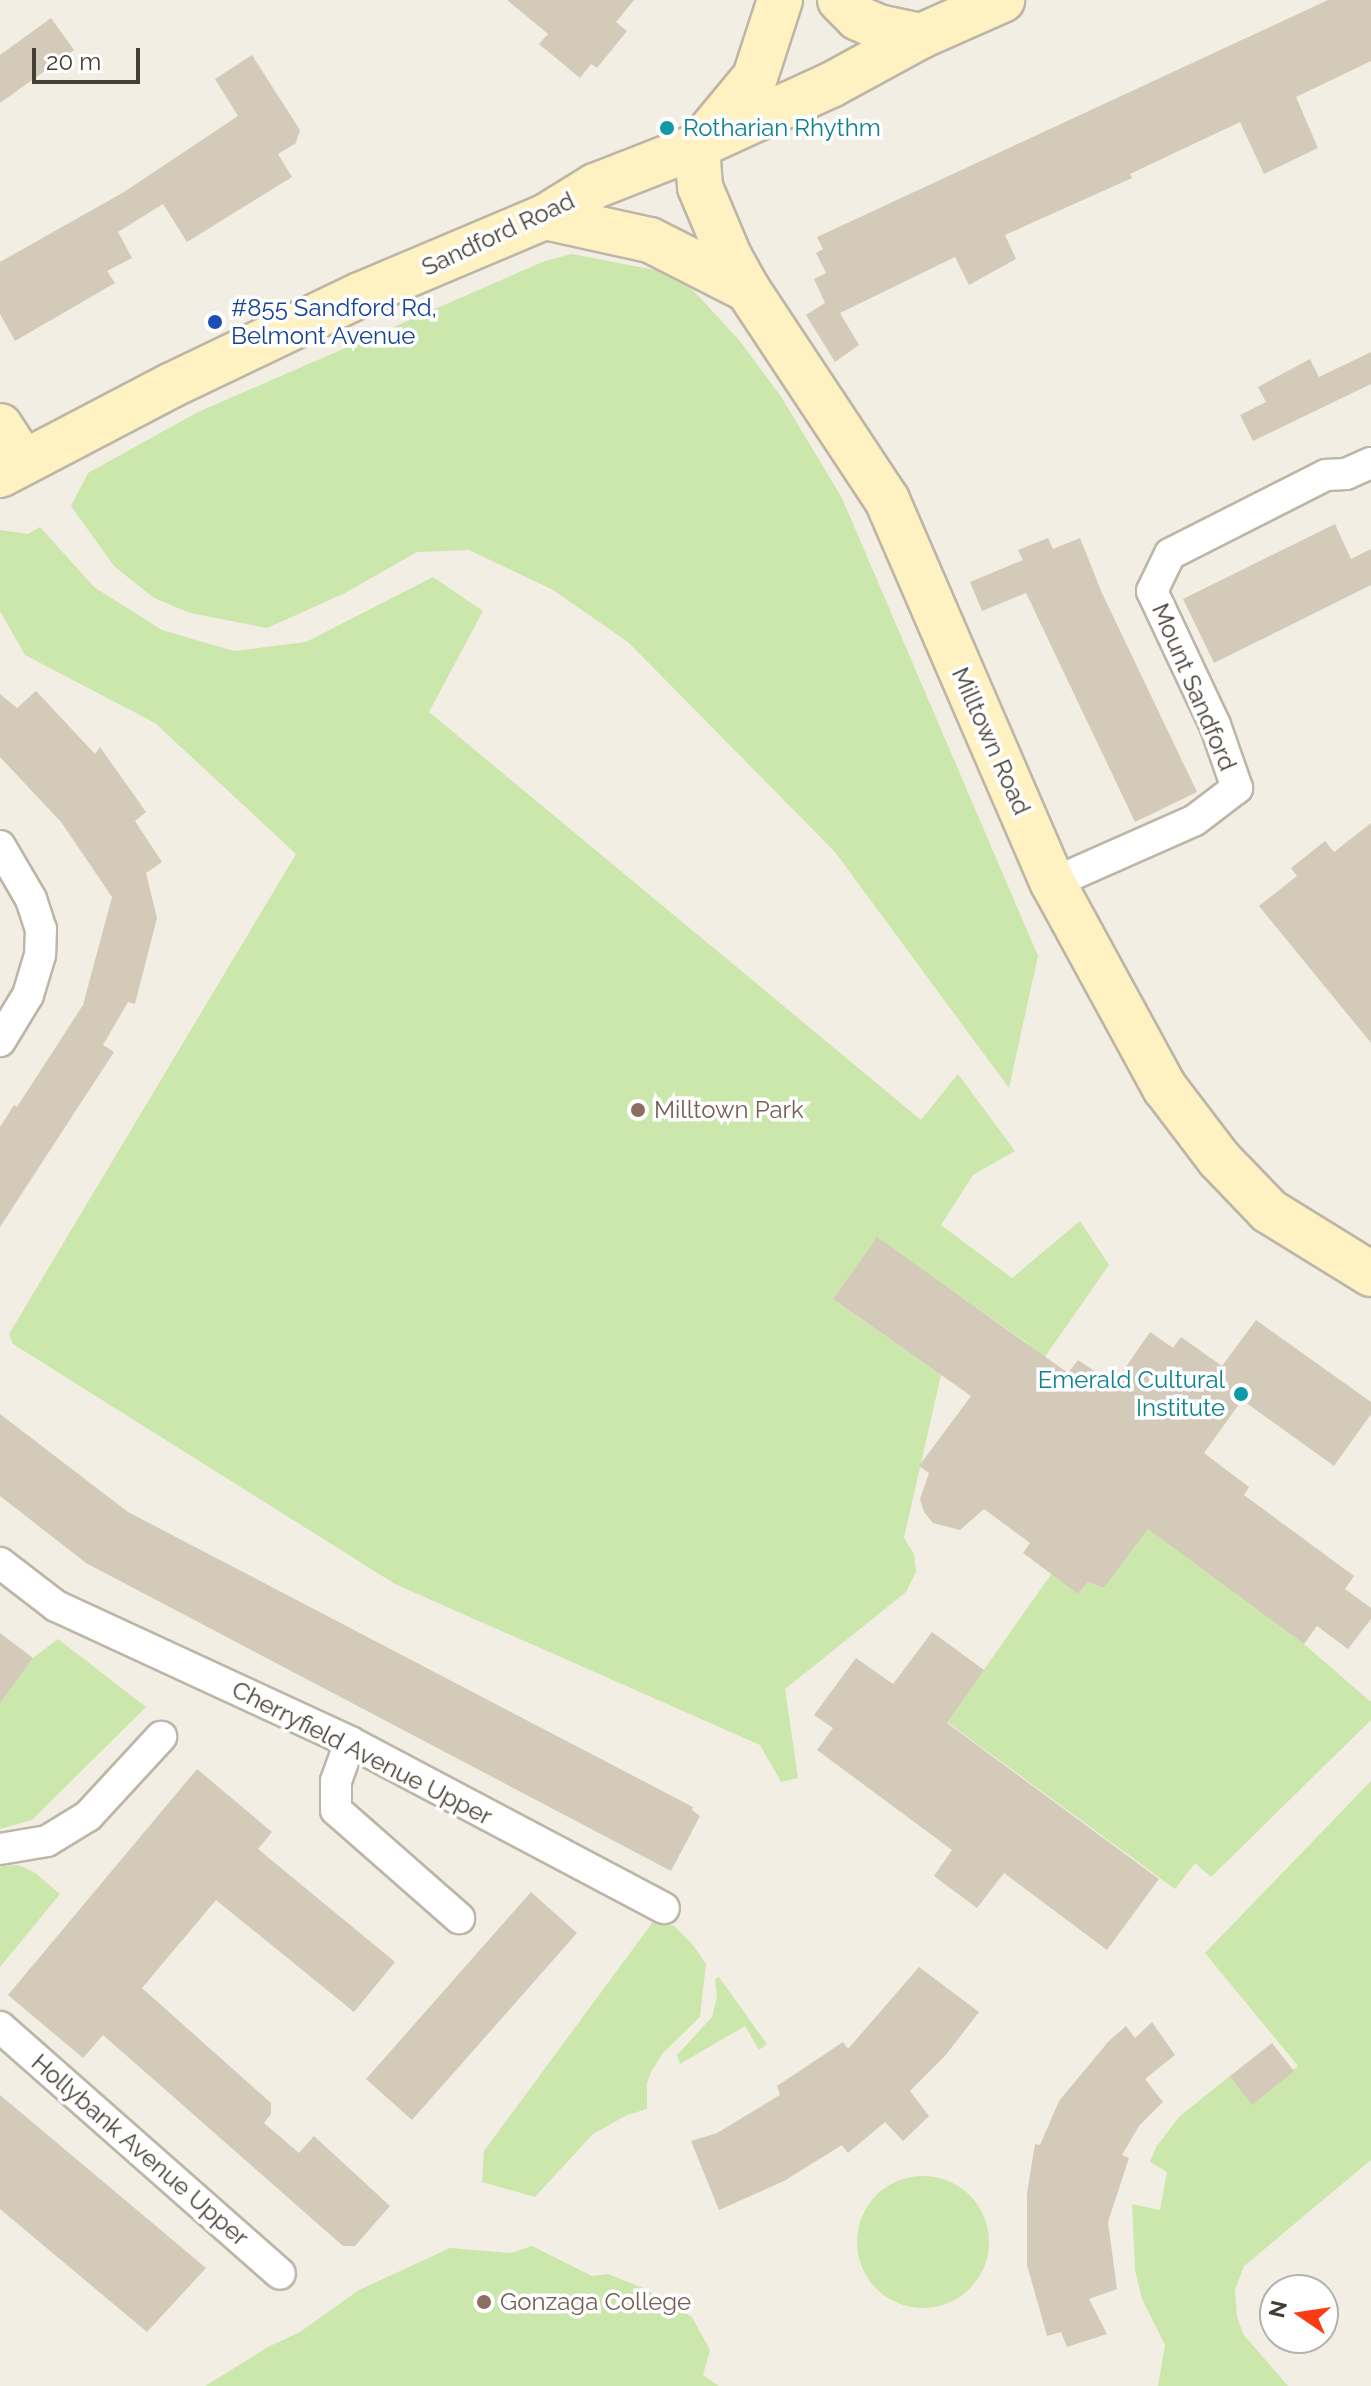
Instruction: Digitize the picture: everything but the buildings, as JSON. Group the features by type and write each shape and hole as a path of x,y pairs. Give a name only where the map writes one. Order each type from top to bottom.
{"main road":[{"path":"697,146 732,109 755,77 780,0"},
{"path":"840,0 858,18 878,27 921,36"},
{"name":"Sandford Road","path":"8,454 360,295 545,217 595,186 697,146 831,85 921,36 1002,0"},
{"name":"Milltown Road","path":"697,146 705,203 748,290 887,500 1053,883 1165,1088 1219,1159 1269,1211 1371,1274"},
{"path":"545,217 650,240 748,290"}],"street":[{"name":"Mount Sandford","path":"1053,883 1195,820 1237,788 1215,725 1152,591 1170,554 1326,475 1346,474 1371,463"},
{"path":"0,846 31,899 41,929 40,955 28,995 0,1041"},
{"name":"Cherryfield Avenue Upper","path":"0,1563 56,1606 350,1742 664,1908"},
{"path":"0,1849 47,1841 88,1816 161,1737"},
{"path":"350,1742 336,1781 336,1810 459,1918"},
{"name":"Hollybank Avenue Upper","path":"0,2027 280,2274"}],"green space":[{"path":"572,254 655,270 693,290 739,340 782,398 842,498 1038,956 1009,1088 835,852 628,642 553,590 469,550 417,552 343,594 267,628 190,613 154,598 114,566 71,506 88,473 198,412 545,261"},
{"path":"40,527 94,587 162,630 234,651 306,642 433,577 483,611 429,712 921,1120 958,1074 1015,1151 973,1175 941,1225 1012,1278 1080,1221 1109,1265 1042,1361 1027,1343 877,1238 833,1299 941,1375 904,1538 914,1554 916,1572 906,1592 785,1689 798,1778 781,1782 760,1745 395,1584 13,1344 9,1334 296,854 155,723 25,655 0,611 0,530 28,534"},
{"path":"1150,1526 1170,1545 1304,1644 1371,1702 1371,1720 1211,1877 1195,1863 1175,1889 947,1722 1052,1573 1078,1594 1088,1582 1104,1588"},
{"path":"58,1639 146,1707 32,1820 0,1829 0,1702 33,1658"},
{"path":"1371,1781 1371,2160 1244,2266 1235,2290 1237,2316 1243,2334 1288,2386 1158,2386 1165,2345 1142,2299 1135,2270 1132,2204 1160,2210 1167,2172 1150,2162 1156,2147 1180,2116 1230,2076 1253,2104 1298,2066 1205,1953"},
{"path":"18,1865 34,1872 60,1894 0,1967 0,1866"},
{"path":"658,1915 663,1915 665,1923 674,1926 693,1945 706,1964 700,2017 663,2053 651,2072 647,2083 647,2109 627,2115 593,2134 535,2197 482,2182 484,2151"},
{"path":"719,1977 767,2044 759,2050 745,2026 680,2064 677,2055 712,2017 717,1997 715,1979"},
{"path":"923,2176 948,2181 970,2195 984,2217 989,2242 984,2267 970,2289 948,2303 923,2308 898,2303 876,2289 862,2267 857,2242 862,2217 876,2195 898,2181"},
{"path":"532,2246 592,2276 608,2274 643,2288 692,2317 710,2350 703,2375 719,2386 205,2386 268,2347 300,2332 359,2290 450,2248 511,2253"}],"place":[{"name":"Rotharian Rhythm","path":"667,128"},
{"name":"#855 Sandford Rd, Belmont Avenue","path":"215,322"},
{"name":"Milltown Park","path":"638,1110"},
{"name":"Emerald Cultural Institute","path":"1241,1394"},
{"name":"Gonzaga College","path":"484,2302"}]}
